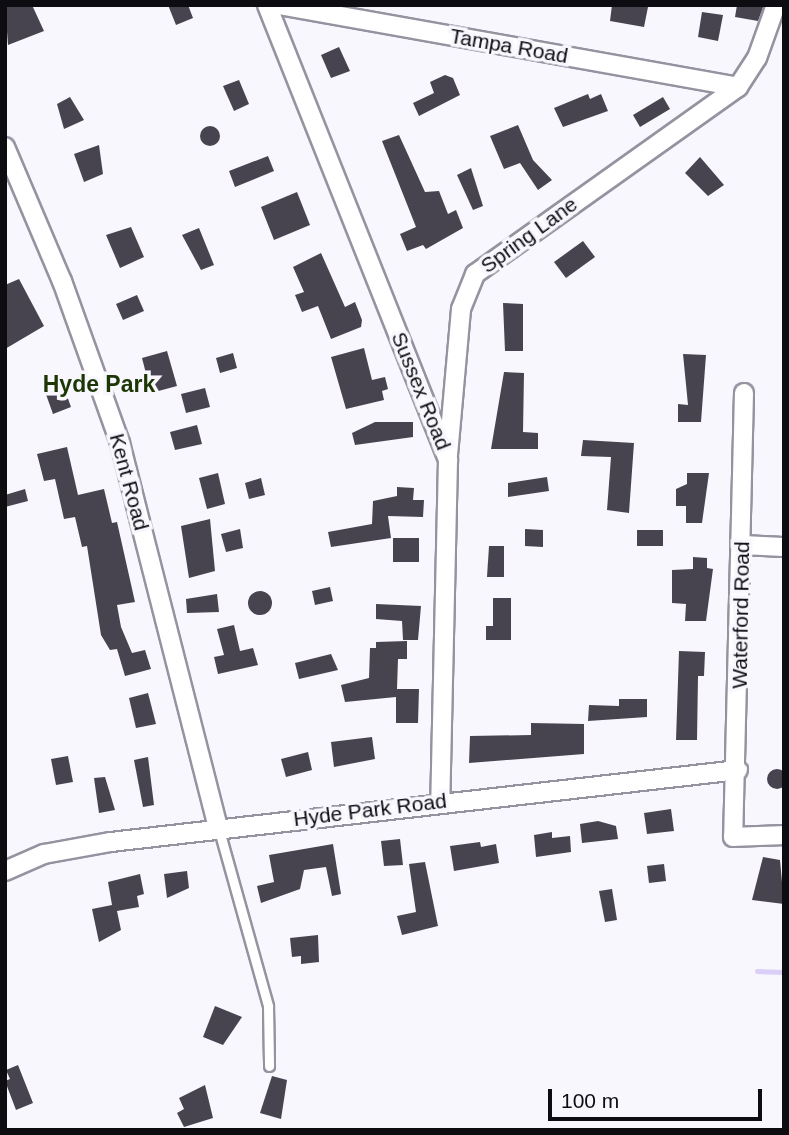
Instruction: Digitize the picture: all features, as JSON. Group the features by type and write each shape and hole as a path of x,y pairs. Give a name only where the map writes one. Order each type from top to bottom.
{"street":[{"name":"Sussex Road","path":"267,5 448,460 440,802"},
{"path":"738,87 757,58 776,5"},
{"name":"Tampa Road","path":"286,6 738,87"},
{"name":"Spring Lane","path":"448,460 461,309 475,274 738,87"},
{"name":"Kent Road","path":"5,147 62,281 120,443 218,828"},
{"name":"Waterford Road","path":"744,393 738,770 733,837 784,835"},
{"path":"742,545 784,547"},
{"name":"Hyde Park Road","path":"5,871 67,849 218,828 738,770"}],"lane":[{"path":"218,828 268,1006 269,1066"}],"building":[{"path":"5,5 32,5 44,31 8,45"},
{"path":"168,5 188,5 193,18 176,25"},
{"path":"612,5 648,7 644,27 610,21"},
{"path":"737,5 764,5 758,21 735,17"},
{"path":"702,12 723,15 718,41 698,37"},
{"path":"339,47 350,71 331,78 321,55"},
{"path":"445,75 453,78 460,95 419,116 413,103 434,93 430,82"},
{"path":"239,80 249,104 234,111 223,86"},
{"path":"588,94 590,99 601,94 608,111 563,127 554,108"},
{"path":"70,97 84,120 64,129 57,104"},
{"path":"663,97 670,109 640,127 633,115"},
{"path":"518,125 533,160 552,180 538,190 520,163 504,169 490,136"},
{"path":"210,126 217,129 220,136 217,143 210,146 203,143 200,136 203,129"},
{"path":"399,135 425,192 439,191 448,214 456,210 463,228 426,249 423,245 407,251 400,234 416,227 382,141"},
{"path":"99,145 103,174 84,182 74,154"},
{"path":"268,156 274,171 235,187 229,171"},
{"path":"700,157 724,185 708,196 685,173"},
{"path":"471,168 483,206 473,210 457,175"},
{"path":"297,192 310,225 274,240 261,207"},
{"path":"131,227 144,257 120,268 106,235"},
{"path":"199,228 214,265 201,270 182,235"},
{"path":"583,241 595,257 566,278 554,262"},
{"path":"321,253 345,307 355,302 362,320 361,327 331,339 318,306 302,312 295,295 304,292 293,267"},
{"path":"19,279 44,326 5,349 5,285"},
{"path":"137,295 144,311 123,320 116,304"},
{"path":"503,303 523,304 523,351 505,351"},
{"path":"364,348 372,380 385,377 388,389 382,391 384,400 346,409 331,357"},
{"path":"167,351 177,386 151,393 142,358"},
{"path":"233,353 237,368 220,373 216,358"},
{"path":"683,354 706,355 701,422 678,422 678,404 688,405"},
{"path":"504,372 524,373 523,432 538,433 538,449 491,449"},
{"path":"61,379 71,407 53,414 43,386"},
{"path":"205,388 210,407 186,413 181,394"},
{"path":"375,422 413,422 413,437 355,445 352,433"},
{"path":"197,425 202,444 175,450 170,432"},
{"path":"583,440 634,443 629,513 607,510 611,457 581,456"},
{"path":"67,447 78,495 104,489 112,523 117,522 135,602 117,605 121,627 132,653 145,650 151,669 125,676 117,649 110,650 101,635 87,546 82,547 75,517 64,519 55,479 44,481 37,454"},
{"path":"218,473 225,504 207,509 199,478"},
{"path":"687,473 709,473 702,523 686,523 686,506 676,506 676,489 687,484"},
{"path":"547,477 549,491 508,497 508,483"},
{"path":"261,478 265,495 249,499 245,483"},
{"path":"397,487 414,488 413,500 424,500 423,517 388,516 391,538 331,547 328,532 372,524 373,501 397,496"},
{"path":"25,489 28,501 5,507 5,495"},
{"path":"210,519 215,571 189,578 181,526"},
{"path":"240,529 243,548 226,552 221,534"},
{"path":"525,529 543,530 543,547 525,546"},
{"path":"637,530 663,530 663,546 637,546"},
{"path":"393,538 419,538 419,562 393,562"},
{"path":"489,546 504,546 504,577 487,577"},
{"path":"693,557 707,558 707,568 713,569 706,621 685,621 686,604 672,603 672,570 693,569"},
{"path":"330,587 333,601 315,605 312,591"},
{"path":"260,591 269,594 272,603 269,612 260,615 251,612 248,603 251,594"},
{"path":"217,594 219,612 187,613 186,599"},
{"path":"493,598 511,598 511,640 486,640 486,626 493,626"},
{"path":"376,604 421,606 418,640 403,640 402,621 376,619"},
{"path":"234,625 240,651 253,648 258,665 218,674 214,657 224,655 217,629"},
{"path":"407,641 407,659 398,659 397,689 419,689 418,723 396,723 396,697 345,702 341,685 369,678 370,648 376,648 376,642"},
{"path":"679,651 705,652 704,676 698,676 697,740 676,740"},
{"path":"331,654 338,670 299,679 295,663"},
{"path":"148,693 156,724 136,728 129,698"},
{"path":"619,699 647,699 647,717 588,721 589,705 619,706"},
{"path":"531,723 584,724 584,754 469,763 470,736 531,735"},
{"path":"372,737 375,759 334,767 331,742"},
{"path":"308,752 312,770 286,777 281,759"},
{"path":"68,756 73,782 56,785 51,759"},
{"path":"148,757 154,805 143,807 134,760"},
{"path":"777,769 784,772 787,779 784,786 777,789 770,786 767,779 770,772"},
{"path":"105,777 115,810 99,813 94,778"},
{"path":"671,809 674,831 647,834 644,813"},
{"path":"598,821 616,826 618,839 582,843 580,824"},
{"path":"552,832 552,838 570,836 571,852 536,857 534,835"},
{"path":"400,839 403,865 384,866 381,841"},
{"path":"480,842 481,847 496,844 499,863 454,871 450,846"},
{"path":"333,844 341,894 332,896 326,867 304,870 300,889 261,903 257,886 274,882 269,855"},
{"path":"763,857 780,860 784,904 752,900"},
{"path":"425,862 438,926 402,935 397,916 416,912 409,864"},
{"path":"664,864 666,881 649,883 647,866"},
{"path":"187,871 189,888 167,898 164,874"},
{"path":"140,874 144,894 137,896 139,907 117,911 121,930 99,942 92,909 112,905 108,882"},
{"path":"612,889 617,920 605,922 599,891"},
{"path":"318,935 319,962 301,964 301,956 292,957 290,938"},
{"path":"215,1006 242,1017 223,1045 203,1037"},
{"path":"18,1065 33,1103 16,1110 5,1081 10,1079 6,1070"},
{"path":"272,1076 287,1080 281,1119 260,1113"},
{"path":"205,1085 213,1118 184,1127 177,1113 184,1109 179,1098"}],"waterway":[{"path":"757,971 784,972"}],"district":[{"name":"Hyde Park","path":"99,384"}]}
